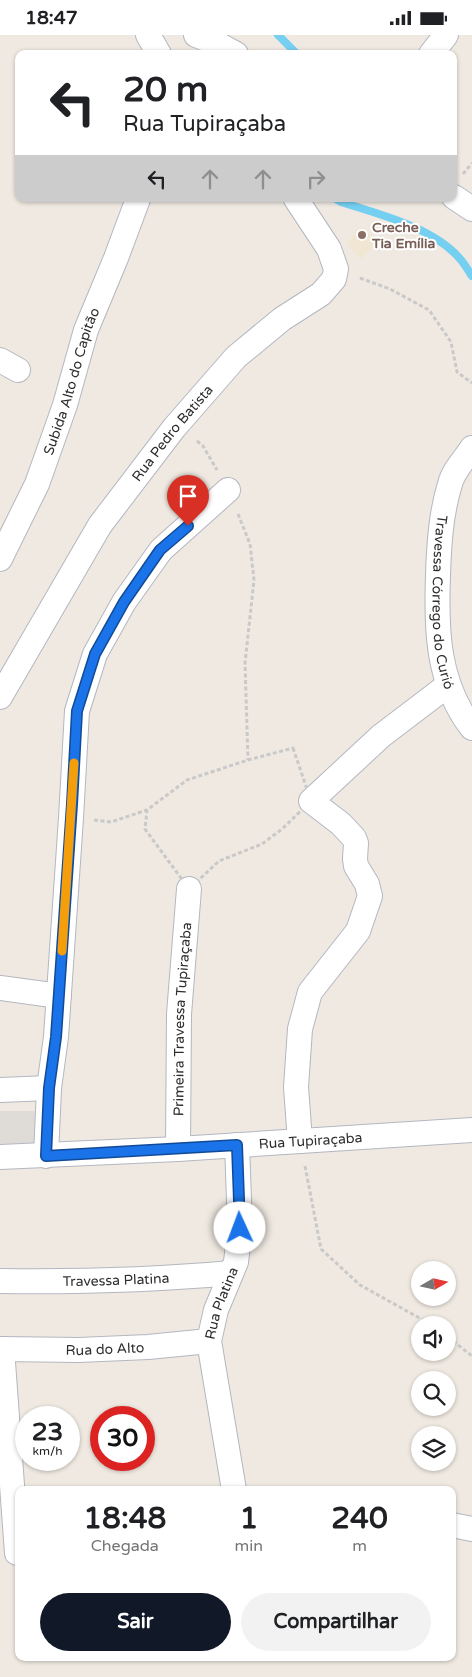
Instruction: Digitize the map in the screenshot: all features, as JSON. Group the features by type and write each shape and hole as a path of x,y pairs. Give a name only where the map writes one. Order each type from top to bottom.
{"street":[{"path":"148,35 157,50"},
{"path":"196,35 229,50"},
{"path":"434,50 446,35"},
{"path":"457,199 472,209"},
{"name":"Subida Alto do Capitão","path":"0,559 37,484 64,405 86,330 137,202"},
{"path":"298,202 329,249 336,269"},
{"name":"Rua Pedro Batista","path":"0,697 100,525 177,424 236,357 282,319 321,294 334,279 336,269"},
{"name":"Travessa Córrego do Curió","path":"472,448 450,482 439,540 436,616 439,649 448,685 462,715 472,728"},
{"path":"46,1156 49,1088 56,1037 72,818 77,711 95,654 124,602 160,550 228,490"},
{"path":"300,1141 296,1087 300,1029 310,993 358,931 370,896 367,884 356,866 356,843 354,838 311,801 382,737 448,685"},
{"name":"Primeira Travessa Tupiraçaba","path":"178,1149 179,1014 189,889"},
{"path":"0,988 59,997"},
{"path":"0,1090 49,1088"},
{"name":"Rua Tupiraçaba","path":"0,1157 178,1149 472,1130"},
{"name":"Rua Platina","path":"233,1486 209,1341 216,1310 236,1262 240,1228 237,1145"},
{"name":"Travessa Platina","path":"0,1281 99,1282 169,1279 231,1273"},
{"name":"Rua do Alto","path":"1,1349 79,1350 148,1347 209,1341"},
{"path":"1,1349 12,1553"},
{"path":"456,1526 472,1529"}],"path":[{"path":"336,269 390,289 429,311 451,342 457,372 472,383"},
{"path":"177,424 203,446 228,490 250,544 254,580 245,663 248,760"},
{"path":"72,818 111,821 147,810 187,780 248,760 293,748 311,801 262,845 219,861 189,889 145,829 147,810"},
{"path":"300,1141 321,1249 360,1285 416,1316"},
{"path":"456,1343 472,1356"}],"shaded area":[{"name":"Creche Tia Emília","path":"362,227 377,243 361,259 347,243"},
{"path":"0,1111 34,1111 38,1131 35,1144 0,1148"}],"waterway":[{"path":"278,35 293,50"},
{"path":"341,202 406,223 437,239 461,260 472,276"}],"slow traffic":[{"path":"62,951 72,818 74,763"}],"place":[{"name":"Creche Tia Emília","path":"362,235"}],"route":[{"path":"188,526 160,550 124,602 95,654 77,711 56,1037 49,1088 46,1156 237,1145 240,1228"}]}
